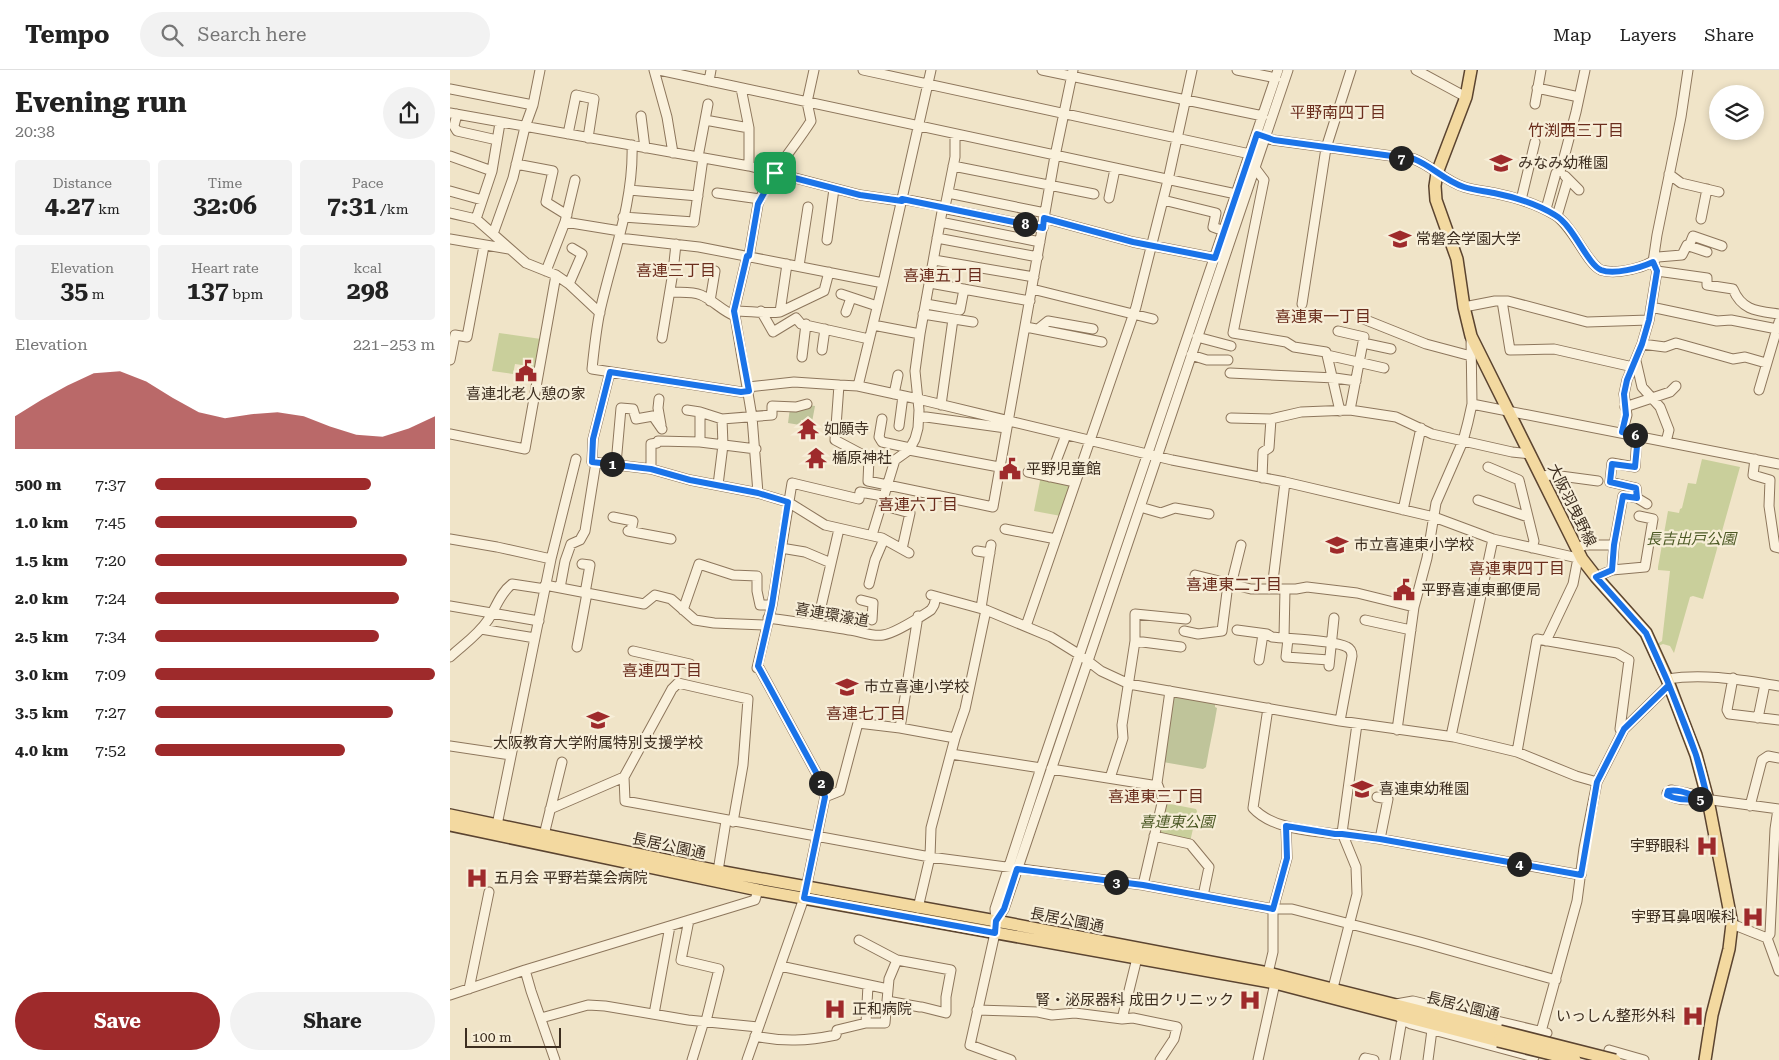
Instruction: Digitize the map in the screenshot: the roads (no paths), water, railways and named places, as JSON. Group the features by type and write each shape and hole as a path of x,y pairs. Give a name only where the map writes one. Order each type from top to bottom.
{"main road":[{"name":"大阪羽曳野線","path":"1471,70 1466,97 1437,173 1435,186 1436,200 1457,259 1464,307 1471,336 1579,555 1646,633 1668,682 1696,755 1703,799 1732,924 1729,950 1712,1015 1705,1060"},
{"name":"長居公園通","path":"450,815 496,830 758,890 805,893 918,908 1268,973 1333,988 1397,1012"},
{"name":"長居公園通","path":"450,825 544,835 995,933 1275,983 1499,1036 1615,1060"},
{"name":"長居公園通","path":"1499,1036 1575,1060"}],"street":[{"path":"493,234 533,105 540,70"},
{"path":"654,70 667,116 673,153"},
{"path":"658,70 1236,194"},
{"path":"709,81 712,70"},
{"path":"758,493 752,417 735,314 760,199 775,173 811,121 807,102 814,70"},
{"path":"863,70 1250,154"},
{"path":"858,386 931,70"},
{"path":"1042,70 1073,73 1185,101 1263,116"},
{"path":"1026,626 1133,314 1168,180 1192,70"},
{"path":"1011,1060 970,1045 995,933 995,909 1051,769 1084,658 1215,272 1255,168 1263,116 1277,74 1237,70"},
{"path":"1013,868 1041,768 1140,507 1153,455 1197,337 1215,272 1215,258 1236,194 1250,154 1261,136 1288,70"},
{"path":"1302,304 1326,148 1351,70"},
{"path":"1416,70 1466,97"},
{"path":"1534,104 1541,70"},
{"path":"1622,432 1626,415 1624,394 1627,380 1642,344 1649,320 1669,174 1681,117 1688,70"},
{"path":"1546,210 1556,173 1560,171 1579,97 1581,71"},
{"path":"839,385 835,440 869,458 868,481 993,507 1055,156 1073,73"},
{"path":"741,88 749,128 749,166"},
{"path":"1537,88 1579,97"},
{"path":"450,89 533,105"},
{"path":"568,134 576,95 594,99 588,138"},
{"path":"623,217 694,222 698,196 700,158 708,104"},
{"path":"497,140 457,131 454,126 453,114 749,166 860,195 944,206 947,209 1043,228"},
{"path":"640,116 645,148"},
{"path":"705,120 749,128"},
{"path":"476,219 492,171 500,123"},
{"path":"872,535 895,460 910,449 915,439 920,416 915,371 937,238 955,156 955,134"},
{"path":"1261,136 1274,140 1326,148 1414,159 1464,187 1521,200 1557,216 1569,227 1593,264 1600,270 1610,271 1655,266 1707,278 1707,284 1733,289 1736,298 1751,309 1779,314"},
{"path":"1521,200 1535,142"},
{"path":"632,146 629,190 600,312 592,369 741,392 748,389 794,382 858,386 918,399 1007,424"},
{"path":"450,156 492,171"},
{"path":"516,164 554,171 546,202 566,218 619,235 748,256 883,283"},
{"path":"953,166 1094,194"},
{"path":"1255,168 1264,180 1233,333 1286,342 1294,347 1326,352 1327,355 1384,368"},
{"path":"1109,198 1115,169"},
{"path":"1560,171 1579,190"},
{"path":"1669,174 1680,183 1719,192"},
{"path":"1557,216 1568,179"},
{"path":"546,271 566,218 576,180"},
{"path":"827,240 834,188"},
{"path":"629,190 698,196"},
{"path":"1701,219 1707,190"},
{"path":"450,191 482,200"},
{"path":"717,193 760,199"},
{"path":"948,193 1045,215 1133,242 1215,258"},
{"path":"1163,200 1216,213 1213,228 1224,231"},
{"path":"799,266 808,207"},
{"path":"450,214 476,219 526,263 556,275 600,312"},
{"path":"940,222 1040,242"},
{"path":"1689,246 1693,236 1722,246"},
{"path":"937,238 1038,257"},
{"path":"450,239 509,250"},
{"path":"662,338 676,244"},
{"path":"1655,266 1658,257 1682,255 1687,244 1707,252"},
{"path":"450,360 455,335 467,337 484,246"},
{"path":"568,284 582,254 572,248"},
{"path":"934,260 1034,277"},
{"path":"780,312 788,264"},
{"path":"710,301 715,271"},
{"path":"670,292 702,295 727,313 761,311 773,313 780,312 824,291 829,272"},
{"path":"450,434 525,449 556,275"},
{"path":"930,283 1030,301"},
{"path":"1032,288 1153,319"},
{"path":"926,304 960,310 964,289"},
{"path":"841,294 877,306"},
{"path":"846,312 851,298"},
{"path":"1502,301 1510,350 1554,349 1634,364"},
{"path":"1464,307 1502,301 1587,322 1649,320"},
{"path":"1651,307 1717,321 1731,320 1778,325 1758,390"},
{"path":"761,311 773,332 796,318 801,324 869,339"},
{"path":"923,314 973,322"},
{"path":"1361,318 1426,344 1471,356"},
{"path":"941,405 953,319"},
{"path":"1038,329 1048,320 1093,329"},
{"path":"802,357 806,324"},
{"path":"873,325 920,334"},
{"path":"1026,327 1102,342"},
{"path":"823,350 825,329"},
{"path":"1338,331 1364,337 1350,410"},
{"path":"1397,730 1414,607 1426,558 1436,503 1463,441 1472,404 1471,336"},
{"path":"1197,337 1231,346"},
{"path":"1363,343 1391,349"},
{"path":"1642,344 1665,347 1676,343 1733,359 1745,358 1766,363"},
{"path":"1191,355 1207,360 1228,360"},
{"path":"1327,355 1340,411"},
{"path":"1634,364 1642,387 1660,407 1668,430 1666,442"},
{"path":"560,588 565,561 571,544 584,536 594,462 593,439 610,372"},
{"path":"1230,373 1356,381"},
{"path":"898,375 899,426"},
{"path":"1625,407 1670,392 1676,386"},
{"path":"659,398 658,408 664,440"},
{"path":"688,410 722,419 772,415 772,406 796,407 807,404"},
{"path":"1472,404 1779,464"},
{"path":"616,464 621,408 633,409 636,419 653,416 662,429"},
{"path":"1231,418 1271,419 1301,412 1350,410 1396,417 1432,434 1512,452 1530,454"},
{"path":"700,412 700,442"},
{"path":"920,416 1007,424 1066,435 1219,470 1285,482 1434,517 1493,539 1532,548 1579,555"},
{"path":"718,485 723,445 722,419"},
{"path":"882,419 879,438 882,442 999,468"},
{"path":"1262,478 1263,452 1269,448 1271,419"},
{"path":"1403,510 1422,428"},
{"path":"1050,477 1066,435"},
{"path":"1637,498 1636,488 1610,482 1612,464 1635,467 1638,436"},
{"path":"651,469 650,444 664,440 700,442 756,449"},
{"path":"496,830 551,559 576,459"},
{"path":"1755,459 1753,475 1770,480 1769,506 1775,547 1779,548"},
{"path":"594,462 651,469 690,480 758,493 788,502 825,525 872,535 906,551 910,513 860,492 859,499 792,483 788,502 772,605 757,667 818,776 825,797 805,893 746,1060"},
{"path":"1488,467 1519,480 1534,541 1532,548"},
{"path":"1028,472 1075,482"},
{"path":"1541,476 1553,475 1598,481"},
{"path":"1272,589 1285,482"},
{"path":"1612,570 1620,495 1637,498 1647,504"},
{"path":"1478,500 1528,517"},
{"path":"1140,507 1161,513 1175,508 1209,514"},
{"path":"1596,577 1612,570 1645,567 1653,518 1639,516"},
{"path":"613,517 633,522 629,531 671,540"},
{"path":"820,611 839,529"},
{"path":"1005,529 1056,539"},
{"path":"451,539 551,559"},
{"path":"872,620 873,603 865,601 875,560 884,539"},
{"path":"1451,736 1493,539"},
{"path":"1184,631 1198,634 1222,631 1230,584 1241,545"},
{"path":"1546,640 1573,584 1579,555 1585,545 1614,545"},
{"path":"781,548 805,552 831,563"},
{"path":"918,908 930,857 931,828 954,738 965,709 984,609 990,549 977,551"},
{"path":"577,647 590,566 582,564"},
{"path":"683,610 698,564 733,575 757,576 757,591 760,605 772,605"},
{"path":"1195,575 1251,589 1307,587 1357,593 1414,607"},
{"name":"喜連環濠道","path":"493,612 505,589 512,584 560,588 644,604 655,596 671,599 695,620 714,623 767,622 818,624 864,632 873,636 892,632 931,610 936,597 984,609"},
{"path":"1285,589 1286,657 1329,663 1334,618"},
{"path":"450,606 538,621"},
{"path":"984,609 1051,637 1101,671 1129,684 1357,724 1451,736 1517,752 1576,776 1597,782"},
{"path":"450,657 481,629 493,612"},
{"path":"1110,778 1123,738 1122,725 1135,642 1135,614 1186,619"},
{"path":"900,728 918,616"},
{"path":"1365,620 1411,630"},
{"path":"481,629 535,638"},
{"path":"1237,630 1272,637 1331,643 1348,647 1352,652 1352,656 1340,721"},
{"path":"1259,660 1262,634"},
{"path":"1517,752 1537,639 1617,653 1629,660 1620,730 1622,733"},
{"path":"1135,642 1181,647"},
{"path":"634,651 690,664"},
{"path":"1397,1012 1411,1024 1534,1056 1544,1032 1578,901 1597,782 1624,729 1668,682 1705,676 1733,678 1779,686"},
{"path":"1733,678 1727,710 1729,714 1779,720"},
{"path":"718,872 730,821 743,765 748,699 678,683 672,689 624,776 625,801 730,821 816,837 930,857 1143,885 1273,909 1292,910 1420,942 1556,980"},
{"path":"1758,718 1765,684"},
{"path":"1143,885 1163,799 1157,783 1170,691"},
{"path":"1268,708 1253,808 1260,815 1286,826 1380,839 1581,875"},
{"path":"825,797 840,791 858,723 900,728 954,738"},
{"path":"1333,988 1358,894 1356,867 1342,834 1357,724"},
{"path":"450,746 511,755"},
{"path":"951,754 1041,768"},
{"path":"1750,806 1762,760 1768,756 1779,758"},
{"path":"544,835 562,762"},
{"path":"1051,769 1158,786"},
{"path":"550,809 624,776"},
{"path":"1377,797 1388,799 1380,839"},
{"path":"1703,799 1778,809 1775,830 1770,934 1767,938"},
{"path":"1268,973 1273,952 1273,909 1287,858 1286,826"},
{"path":"1154,836 1190,844 1209,866 1203,896"},
{"path":"450,995 525,970 755,900 758,890"},
{"path":"469,989 489,892"},
{"path":"689,920 681,960 719,969 692,1060"},
{"path":"1732,924 1767,938 1779,970"},
{"path":"654,1014 670,926"},
{"path":"859,940 896,960 951,970 946,997 946,1013 887,1001"},
{"path":"1122,1019 1137,958"},
{"path":"541,1018 588,1005 606,1006 757,1031 775,1041 812,1040 836,1035 838,1030 866,1023 885,1022 889,979 896,960"},
{"path":"780,966 888,989"},
{"path":"525,970 555,1060"},
{"path":"1258,1060 1275,983"},
{"path":"866,1023 868,985"},
{"path":"1397,1012 1413,1001 1544,1032"},
{"path":"977,1010 1038,1012 1052,1016 1075,1013 1122,1019 1133,1018 1177,1027 1174,1039 1160,1060"},
{"path":"1395,1060 1397,1012"},
{"path":"1428,1060 1432,1030"},
{"path":"1607,1060 1610,1050 1644,1060"},
{"path":"1364,1060 1364,1058 1374,1060"}],"place":[{"name":"みなみ幼稚園","path":"1501,163"},
{"name":"常磐会学園大学","path":"1400,239"},
{"name":"喜連北老人憩の家","path":"526,371"},
{"name":"如願寺","path":"808,429"},
{"name":"楯原神社","path":"816,458"},
{"name":"平野児童館","path":"1010,469"},
{"name":"市立喜連東小学校","path":"1337,545"},
{"name":"平野喜連東郵便局","path":"1404,590"},
{"name":"市立喜連小学校","path":"847,687"},
{"name":"大阪教育大学附属特別支援学校","path":"598,720"},
{"name":"喜連東幼稚園","path":"1362,789"},
{"name":"宇野眼科","path":"1707,846"},
{"name":"五月会 平野若葉会病院","path":"477,878"},
{"name":"宇野耳鼻咽喉科","path":"1753,917"},
{"name":"腎・泌尿器科 成田クリニック","path":"1250,1000"},
{"name":"正和病院","path":"835,1009"},
{"name":"いっしん整形外科","path":"1693,1016"}],"district":[{"name":"平野南四丁目","path":"1338,112"},
{"name":"竹渕西三丁目","path":"1576,130"},
{"name":"喜連三丁目","path":"676,270"},
{"name":"喜連五丁目","path":"943,275"},
{"name":"喜連東一丁目","path":"1323,316"},
{"name":"喜連六丁目","path":"918,504"},
{"name":"喜連東四丁目","path":"1517,568"},
{"name":"喜連東二丁目","path":"1234,584"},
{"name":"喜連四丁目","path":"662,670"},
{"name":"喜連七丁目","path":"866,713"},
{"name":"喜連東三丁目","path":"1156,796"}],"park label":[{"name":"長吉出戸公園","path":"1691,539"},
{"name":"喜連東公園","path":"1177,822"}]}
